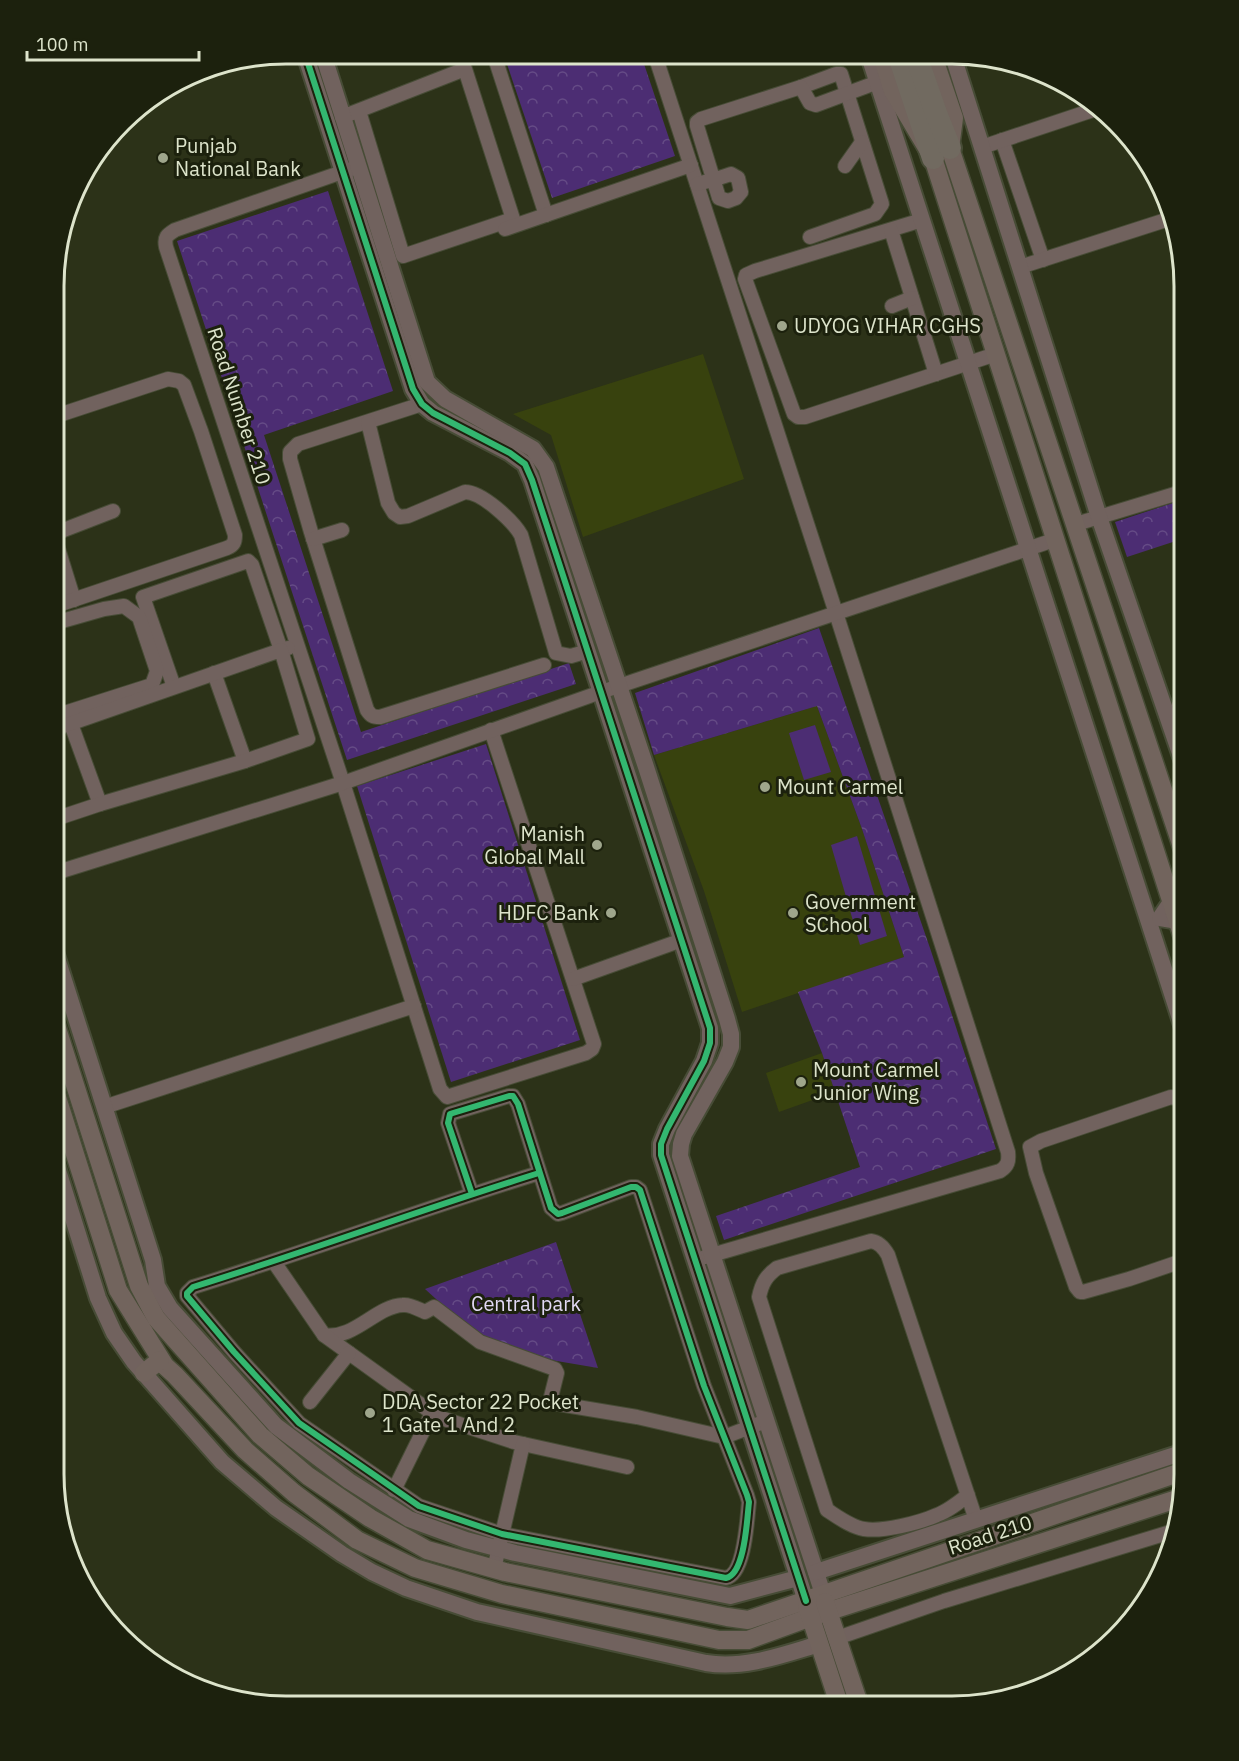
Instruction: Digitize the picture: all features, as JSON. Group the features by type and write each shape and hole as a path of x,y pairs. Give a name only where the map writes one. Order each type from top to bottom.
{"highway":[{"path":"903,64 942,153"},
{"path":"919,64 936,113 942,153"}],"main road":[{"path":"885,64 893,91 942,153 1076,524 1174,822"},
{"path":"936,64 954,118 942,153 996,354 1054,540 1174,888"},
{"path":"64,1050 140,1286 260,1435 308,1476 370,1518 427,1550 494,1569 748,1620 817,1606"},
{"path":"64,1119 118,1290 160,1360 245,1450 294,1492 357,1540 415,1568 502,1594 719,1640 748,1640 817,1606"},
{"path":"144,1373 160,1360"},
{"name":"Road 210","path":"817,1606 1174,1475"},
{"name":"Road 210","path":"817,1606 1173,1500"},
{"path":"817,1606 837,1638 856,1696"},
{"path":"817,1606 819,1644 836,1696"}],"street":[{"path":"309,64 390,268 427,382 445,399 533,449 546,467 646,767 731,1034 725,1062 684,1134 680,1156 816,1572 817,1606"},
{"path":"325,64 342,117 350,170 413,389 422,404 433,413 510,453 525,464 682,940 710,1028 710,1043 704,1061 667,1129 661,1144 661,1155 798,1578 817,1606"},
{"path":"497,64 546,215"},
{"path":"658,64 836,613 1009,1160 1006,1167 1000,1171 695,1260"},
{"path":"872,64 1029,548 1168,920 1174,960"},
{"path":"956,64 1099,517 1174,736"},
{"path":"342,117 465,69 513,219 403,256 359,111"},
{"path":"697,184 713,180 697,126 701,119 841,74 882,204 875,214 810,237"},
{"path":"801,87 810,103 816,105 878,82"},
{"path":"982,147 1089,111"},
{"path":"1002,140 1043,260"},
{"path":"845,166 862,142"},
{"path":"390,268 691,165"},
{"name":"Road Number 210","path":"350,170 175,230 168,234 165,240 166,247 343,783 443,1095 452,1097 586,1053 592,1049 594,1044 573,979"},
{"path":"922,220 746,275 745,279 794,414 798,417 806,417 996,354"},
{"path":"1020,267 1165,220"},
{"path":"891,230 936,374"},
{"path":"892,306 912,298"},
{"path":"64,413 168,379 179,381 184,386 198,422 235,535 233,545 227,548 64,603"},
{"path":"422,404 298,444 290,452 313,539 367,710 370,715 380,717 544,665"},
{"path":"368,422 388,503 394,513 400,517 408,516 465,492 473,492 517,528 556,653 571,656 588,651"},
{"path":"1076,524 1174,494"},
{"path":"64,530 113,511"},
{"path":"313,539 342,530"},
{"path":"64,870 343,783 618,686 1054,540"},
{"path":"64,816 308,740 281,650 252,565 248,561 142,597 174,687"},
{"path":"64,568 74,600"},
{"path":"64,621 104,609 124,606 139,617 157,671 152,685 64,713"},
{"path":"64,726 297,645"},
{"path":"214,673 245,761"},
{"path":"71,724 100,804"},
{"path":"491,730 573,979 682,940"},
{"path":"64,980 153,1260 163,1313 276,1426 349,1481 409,1519 466,1540 501,1541 731,1578 743,1551 748,1502 745,1489 704,1386 642,1194 636,1187 631,1187 558,1214 551,1208 518,1104 513,1096 450,1114 448,1123 472,1194"},
{"path":"105,1107 414,1006"},
{"path":"1174,1097 1171,1096 1041,1141 1030,1147 1039,1183 1076,1287 1080,1292 1130,1279 1174,1264"},
{"path":"163,1313 188,1296 187,1293 192,1287 540,1173"},
{"path":"64,1190 105,1315 114,1333 144,1373 222,1462 276,1508 352,1560 406,1588 477,1611 706,1663 724,1665 762,1660 819,1644"},
{"path":"968,1495 936,1516 901,1526 879,1529 863,1529 841,1520 827,1510 759,1297 761,1284 768,1275 777,1268 871,1241 881,1246 888,1255 968,1495 968,1522"},
{"path":"274,1262 324,1335 438,1417 523,1444 627,1467"},
{"path":"188,1296 234,1352 298,1423 419,1506 501,1541 730,1596 798,1578"},
{"path":"324,1335 344,1333 401,1305 408,1305 425,1312 434,1307 483,1343 555,1369 557,1373 550,1401 553,1403 637,1417 724,1437 766,1420"},
{"path":"310,1402 349,1353"},
{"path":"394,1490 432,1413"},
{"path":"494,1569 523,1444"},
{"path":"816,1572 1174,1456"},
{"path":"954,1505 968,1522"},
{"path":"837,1638 944,1601 1167,1533"}],"shaded area":[{"path":"703,354 744,479 583,537 551,435 513,414"},
{"path":"817,706 863,832 904,957 742,1012 704,891 654,755"},
{"name":"Mount Carmel Junior Wing","path":"822,1053 835,1092 779,1112 766,1073"}],"green space":[{"path":"507,64 644,64 675,156 552,198"},
{"path":"328,191 393,391 264,435 361,732 569,663 576,684 347,760 177,241"},
{"path":"1174,503 1174,542 1127,557 1115,522"},
{"path":"819,628 930,948 996,1149 724,1240 716,1216 860,1167 822,1053 798,992 904,957 862,829 817,706 654,755 635,693"},
{"path":"815,725 831,772 804,780 789,733"},
{"path":"486,744 580,1040 451,1082 357,786"},
{"path":"857,836 887,936 860,945 831,845"},
{"name":"Central park","path":"556,1242 598,1368 545,1359 480,1339 425,1289"}],"cycle path":[{"path":"308,64 413,389 422,404 433,413 510,453 525,464 532,480 710,1028 710,1043 704,1061 667,1129 661,1144 661,1155 806,1601"},
{"path":"472,1194 448,1123 450,1114 509,1096 513,1096 518,1104 551,1208 558,1214 631,1187 640,1190 704,1386 749,1502 741,1557 737,1567 726,1578 502,1534 419,1506 299,1423 187,1296 193,1287 539,1173"}],"place":[{"name":"Punjab National Bank","path":"163,158"},
{"name":"UDYOG VIHAR CGHS","path":"782,326"},
{"name":"Mount Carmel","path":"765,787"},
{"name":"Manish Global Mall","path":"597,845"},
{"name":"HDFC Bank","path":"611,913"},
{"name":"Government SChool","path":"793,913"},
{"name":"Mount Carmel Junior Wing","path":"801,1082"},
{"name":"DDA Sector 22 Pocket 1 Gate 1 And 2","path":"370,1413"}]}
